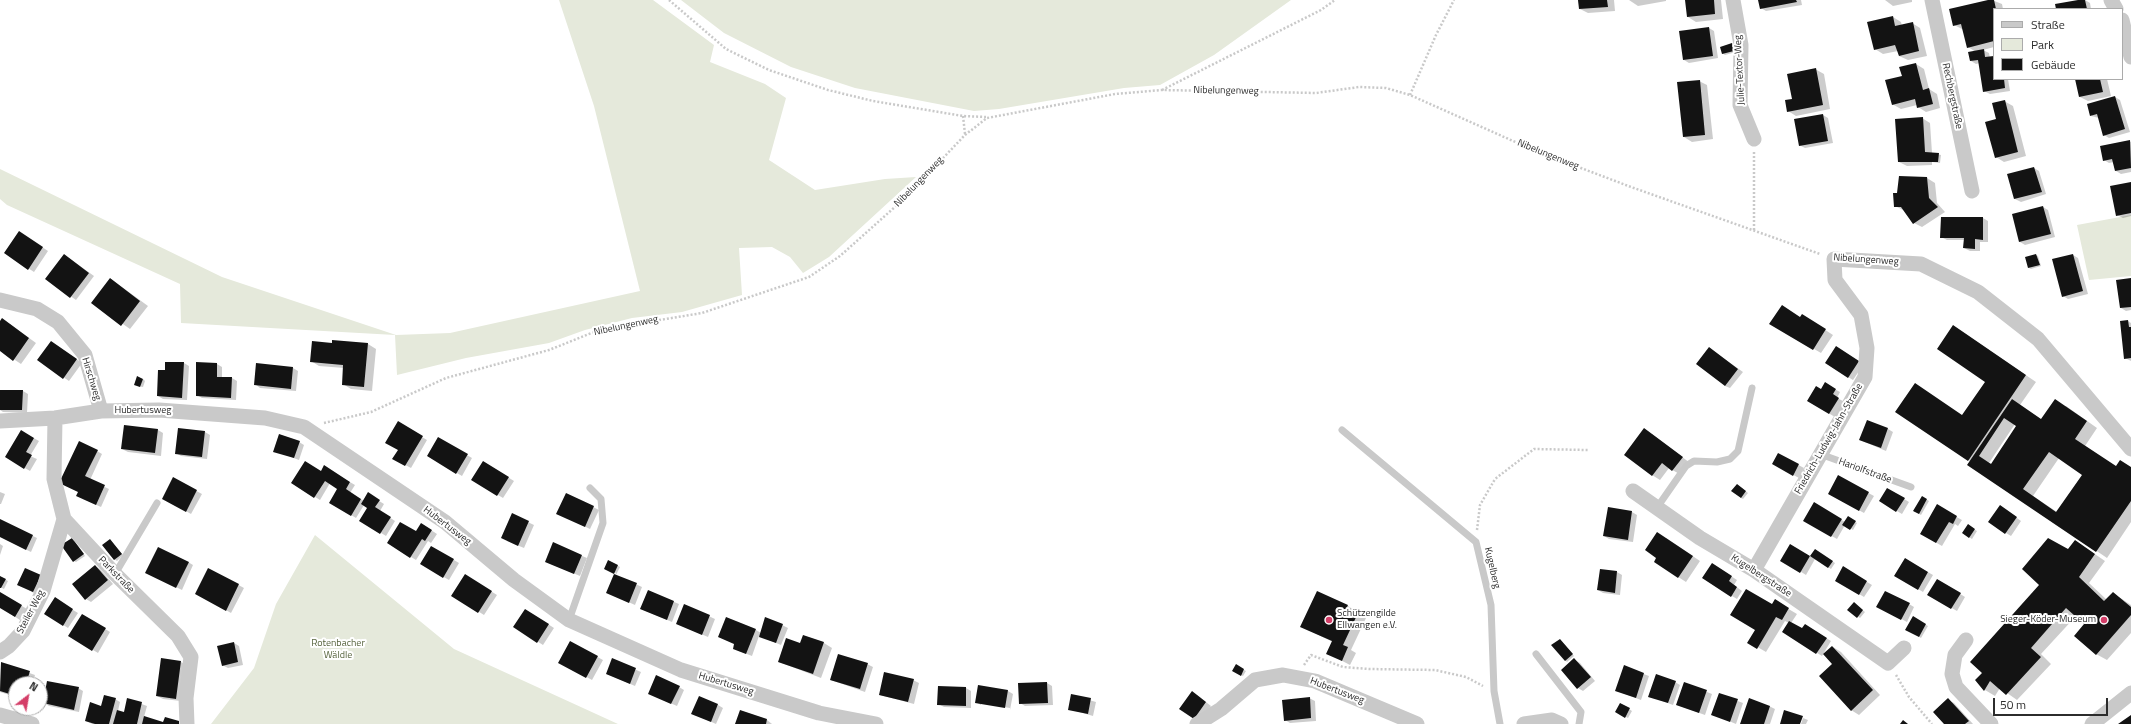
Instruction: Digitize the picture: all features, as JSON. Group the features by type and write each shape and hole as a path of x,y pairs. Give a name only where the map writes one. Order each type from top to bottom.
{"street":[{"name":"Julie-Textor-Weg","path":"1733,0 1741,45 1740,105 1754,139"},
{"name":"Rechbergstraße","path":"1932,0 1972,191"},
{"path":"2123,23 2131,57"},
{"name":"Nibelungenweg","path":"1834,259 1921,264 1978,292 2038,339 2131,449"},
{"name":"Friedrich-Ludwig-Jahn-Straße","path":"1754,570 1865,377 1867,348 1861,315 1835,280 1834,259"},
{"name":"Hirschweg","path":"0,300 37,309 58,322 85,355 101,411"},
{"name":"Hubertusweg","path":"0,421 55,418 101,411 159,410 265,418 304,427 445,522 514,580 569,620 681,670 819,713 876,724"},
{"name":"Parkstraße","path":"55,418 54,479 64,518 115,574 178,636 191,657 186,698 187,724"},
{"name":"Kugelbergstraße","path":"1633,491 1656,509 1754,570 1888,663"},
{"name":"Steiler Weg","path":"0,652 10,646 23,631 43,591 64,518"},
{"path":"1966,640 1955,655 1952,674 1956,686 1991,724"},
{"path":"1888,663 1904,648"},
{"name":"Hubertusweg","path":"1197,724 1221,708 1254,680 1283,675 1296,676 1315,681 1417,724"},
{"path":"2092,724 2131,693"},
{"path":"0,715 32,724"},
{"path":"1524,724 1552,720 1561,724"}],"lane":[{"path":"1656,509 1686,466 1694,461 1717,462 1730,459 1738,451 1752,388"},
{"name":"Kugelberg","path":"1342,430 1476,542 1491,605 1494,691 1500,724"},
{"name":"Hariolfstraße","path":"1820,454 1911,487"},
{"path":"569,620 603,523 601,499 590,488"},
{"path":"115,574 157,503"},
{"path":"1536,654 1581,712 1579,724"}],"path":[{"path":"669,0 726,49 769,70 835,92 873,101 963,116 987,118"},
{"path":"1162,90 1322,10 1335,0"},
{"path":"1410,94 1436,35 1454,0"},
{"name":"Nibelungenweg","path":"304,427 371,412 446,378 549,350 599,330 702,313 809,277 840,256 905,198 965,135 987,118 1114,94 1162,90 1316,94 1359,87 1386,88 1410,94 1531,150 1754,232 1834,259"},
{"path":"963,116 965,135"},
{"path":"1754,139 1754,232"},
{"path":"1476,542 1480,504 1495,479 1534,449 1588,450"},
{"path":"1296,676 1311,655 1343,667 1435,670 1466,677 1494,691"},
{"path":"1888,663 1909,697 1932,724"}],"green space":[{"path":"559,0 653,0 714,45 710,62 765,84 786,98 769,160 815,190 885,179 916,177 829,257 803,273 790,257 772,247 739,248 742,295 682,312 632,318 585,330 549,343 466,358 397,375 395,335 181,323 180,284 7,205 0,199 0,169 222,277 396,335 450,333 640,291 594,106"},
{"path":"681,0 1291,0 1214,55 1160,85 1124,88 999,109 974,111 855,88 791,67 724,33"},
{"path":"2131,215 2131,276 2089,280 2077,225"},
{"name":"Rotenbacher Wäldle","path":"315,535 454,649 618,724 211,724 254,668 276,604"}],"building":[{"path":"1578,0 1607,0 1608,7 1579,9"},
{"path":"1685,0 1714,0 1715,14 1687,17"},
{"path":"1758,0 1796,0 1797,2 1760,9"},
{"path":"1994,0 1996,8 1993,8 1993,41 1967,48 1961,24 1953,26 1949,9"},
{"path":"2085,0 2087,8 2056,8 2055,4"},
{"path":"1893,16 1895,26 1913,22 1919,51 1899,56 1895,45 1874,50 1867,22"},
{"path":"1709,27 1713,56 1683,60 1679,31"},
{"path":"1732,43 1734,51 1722,54 1720,47"},
{"path":"1984,49 1985,57 1993,56 1993,80 2004,80 2005,88 1983,92 1978,60 1970,61 1968,52"},
{"path":"1916,63 1923,90 1929,88 1933,104 1917,108 1915,99 1892,105 1885,80 1902,76 1899,67"},
{"path":"1816,68 1823,105 1787,112 1785,100 1792,99 1787,74"},
{"path":"1700,80 1705,135 1683,137 1677,82"},
{"path":"2075,80 2100,80 2103,92 2079,97"},
{"path":"2115,96 2125,129 2103,136 2097,114 2090,116 2087,104"},
{"path":"2005,100 2018,152 1995,158 1985,122 1996,119 1992,103"},
{"path":"1823,114 1828,141 1799,146 1794,119"},
{"path":"1923,117 1925,152 1939,153 1938,162 1898,162 1895,119"},
{"path":"2130,140 2131,168 2115,171 2112,159 2103,161 2100,146"},
{"path":"2034,167 2042,192 2014,199 2007,174"},
{"path":"1899,176 1927,177 1929,198 1938,207 1913,224 1901,207 1894,207 1893,193 1897,193"},
{"path":"2131,182 2131,213 2116,216 2110,186"},
{"path":"2043,206 2051,234 2019,242 2012,214"},
{"path":"1941,217 1983,217 1983,240 1975,239 1975,249 1963,248 1964,238 1940,238"},
{"path":"19,231 43,247 28,270 4,253"},
{"path":"64,254 89,273 70,298 45,279"},
{"path":"2036,254 2040,265 2028,268 2025,257"},
{"path":"2073,254 2083,291 2062,297 2052,259"},
{"path":"110,278 140,301 121,326 91,303"},
{"path":"2131,278 2131,307 2120,308 2116,280"},
{"path":"1782,305 1800,317 1802,314 1826,329 1813,350 1769,324"},
{"path":"2,318 29,338 13,361 0,351 0,321"},
{"path":"2128,320 2129,327 2131,327 2131,358 2124,359 2120,321"},
{"path":"1953,325 2026,375 1968,461 1895,412 1915,383 1962,415 1985,382 1937,349"},
{"path":"332,340 368,343 364,387 342,385 343,365 310,362 312,341 332,343"},
{"path":"51,341 77,359 63,379 37,360"},
{"path":"1836,346 1859,361 1848,378 1825,363"},
{"path":"1709,347 1738,369 1725,386 1696,364"},
{"path":"165,362 184,362 182,398 157,396 158,370 165,370"},
{"path":"196,362 217,363 217,377 232,377 231,398 196,396"},
{"path":"256,363 293,367 291,389 254,385"},
{"path":"137,376 143,379 140,387 134,385"},
{"path":"1825,382 1836,389 1833,394 1839,398 1829,414 1807,401 1816,386 1821,389"},
{"path":"0,390 23,390 22,410 0,410"},
{"path":"2012,399 2041,419 2055,399 2087,421 2075,439 2116,466 2120,460 2131,467 2131,501 2096,552 1967,465","holes":["2004,418 2016,426 1991,464 1979,456","2049,452 2082,475 2056,512 2023,489"]},
{"path":"1867,420 1888,428 1881,448 1859,440"},
{"path":"398,421 423,436 405,466 392,459 398,450 385,443"},
{"path":"124,425 158,429 155,453 121,449"},
{"path":"178,428 205,431 202,457 175,454"},
{"path":"1644,428 1683,457 1672,471 1662,463 1652,476 1624,455"},
{"path":"21,430 34,438 26,452 32,455 24,469 5,457"},
{"path":"279,434 300,441 294,458 273,452"},
{"path":"438,437 468,454 456,474 427,456"},
{"path":"79,441 98,450 85,476 105,485 96,505 76,496 78,492 59,483"},
{"path":"1778,453 1799,464 1793,476 1772,464"},
{"path":"305,461 321,471 324,465 350,482 346,489 361,499 351,516 329,503 337,489 325,481 314,498 291,483"},
{"path":"483,461 509,477 497,496 471,480"},
{"path":"1838,475 1869,492 1859,511 1828,494"},
{"path":"173,477 197,490 186,512 162,499"},
{"path":"1737,484 1746,491 1741,498 1731,491"},
{"path":"1887,488 1905,498 1896,512 1879,501"},
{"path":"368,492 380,500 375,507 391,517 380,534 359,521 367,508 361,504"},
{"path":"566,493 594,506 585,527 556,514"},
{"path":"1922,496 1927,499 1919,514 1913,511"},
{"path":"1814,502 1842,519 1831,537 1803,521"},
{"path":"1937,504 1957,516 1953,524 1949,522 1936,543 1920,534"},
{"path":"2000,505 2017,517 2005,534 1988,522"},
{"path":"1608,507 1632,511 1628,540 1603,536"},
{"path":"512,513 529,521 518,546 501,538"},
{"path":"1848,516 1856,521 1850,530 1842,525"},
{"path":"0,519 33,535 26,550 0,537"},
{"path":"400,522 416,531 421,523 432,530 425,541 422,539 410,558 387,543"},
{"path":"1968,524 1975,529 1969,538 1962,533"},
{"path":"1657,532 1693,556 1678,578 1654,562 1656,558 1645,550"},
{"path":"72,538 84,554 73,562 61,545"},
{"path":"2048,538 2068,549 2075,540 2095,554 2079,577 2104,601 2113,592 2131,607 2131,615 2096,655 2074,636 2084,624 2066,608 2031,648 2041,657 2006,695 1990,681 1984,691 1975,680 1982,673 1970,662 2039,585 2022,569"},
{"path":"110,539 122,554 114,560 102,545"},
{"path":"553,542 582,555 574,574 545,562"},
{"path":"1790,544 1810,556 1800,573 1780,561"},
{"path":"431,546 454,559 443,578 420,564"},
{"path":"158,547 189,562 176,588 145,573"},
{"path":"1815,549 1833,561 1828,568 1810,556"},
{"path":"1905,558 1928,572 1918,590 1894,576"},
{"path":"608,560 618,565 614,574 604,569"},
{"path":"1712,563 1732,576 1729,581 1737,587 1731,597 1702,578"},
{"path":"95,565 108,580 85,600 72,584"},
{"path":"1843,566 1867,581 1859,595 1835,581"},
{"path":"25,568 41,575 33,592 17,585"},
{"path":"208,568 239,584 226,611 195,594"},
{"path":"1600,569 1617,571 1615,593 1597,590"},
{"path":"465,574 492,591 478,613 451,596"},
{"path":"614,574 637,583 629,603 606,593"},
{"path":"0,576 6,579 1,588 0,588"},
{"path":"1937,579 1961,593 1951,609 1927,595"},
{"path":"1746,589 1772,604 1775,599 1789,608 1782,620 1776,617 1757,649 1747,643 1755,630 1730,615"},
{"path":"648,590 674,601 667,620 640,609"},
{"name":"Schützengilde Ellwangen e.V.","path":"1317,591 1348,605 1347,607 1358,613 1343,645 1348,647 1342,661 1326,654 1332,641 1300,627"},
{"path":"1885,591 1910,603 1901,620 1876,607"},
{"path":"0,592 22,605 15,617 0,608"},
{"path":"55,597 73,609 63,626 44,614"},
{"path":"1854,602 1863,610 1857,618 1847,610"},
{"path":"684,604 710,615 702,635 676,624"},
{"path":"525,609 549,624 537,643 513,627"},
{"path":"82,614 106,628 92,651 68,636"},
{"path":"1913,616 1926,624 1919,637 1905,630"},
{"path":"726,617 756,629 746,654 733,649 734,644 718,637"},
{"path":"765,617 783,624 776,643 759,637"},
{"path":"1789,621 1802,628 1805,624 1827,638 1816,654 1782,632"},
{"path":"803,635 824,642 813,674 778,662 786,638 800,643"},
{"path":"1560,639 1573,654 1565,661 1551,645"},
{"path":"570,641 598,656 586,678 558,663"},
{"path":"234,642 238,662 222,666 217,646"},
{"path":"1832,646 1873,690 1851,711 1819,676 1832,664 1823,654"},
{"path":"838,654 868,663 860,689 830,680"},
{"path":"161,658 181,661 176,699 156,696"},
{"path":"612,658 636,668 630,684 606,674"},
{"path":"1574,658 1591,677 1577,689 1561,670"},
{"path":"1,662 30,671 28,676 8,676 8,694 0,691"},
{"path":"1236,664 1244,669 1241,676 1232,671"},
{"path":"1624,665 1644,673 1636,698 1615,691"},
{"path":"884,672 914,679 908,702 879,695"},
{"path":"1656,674 1676,681 1668,703 1648,697"},
{"path":"656,675 680,686 671,704 648,694"},
{"path":"48,681 79,687 74,710 48,704"},
{"path":"1047,682 1048,703 1019,704 1018,683"},
{"path":"1684,682 1707,690 1699,713 1676,705"},
{"path":"978,685 1008,690 1005,708 975,703"},
{"path":"938,686 966,687 966,706 937,705"},
{"path":"1192,691 1206,702 1194,719 1179,709"},
{"path":"1719,693 1738,699 1730,722 1711,715"},
{"path":"1071,694 1091,698 1088,714 1068,710"},
{"path":"104,695 116,698 109,724 95,724 85,721 90,702 101,706"},
{"path":"699,696 718,704 711,722 691,714"},
{"path":"1310,697 1311,718 1284,721 1282,700"},
{"path":"127,698 142,702 137,724 113,724 117,710 124,712"},
{"path":"1749,698 1770,706 1764,724 1740,724"},
{"path":"1948,698 1969,721 1965,724 1944,724 1933,712"},
{"path":"1620,703 1630,708 1625,718 1615,712"},
{"path":"740,710 767,719 766,724 735,724"},
{"path":"1784,710 1803,716 1800,724 1780,724"},
{"path":"2131,715 2131,724 2118,724"},
{"path":"144,716 163,722 165,717 179,721 179,724 142,724"},
{"path":"1903,720 1908,724 1900,724"}],"place":[{"name":"Schützengilde Ellwangen e.V.","path":"1329,620"},
{"name":"Sieger-Köder-Museum","path":"2104,620"}]}
